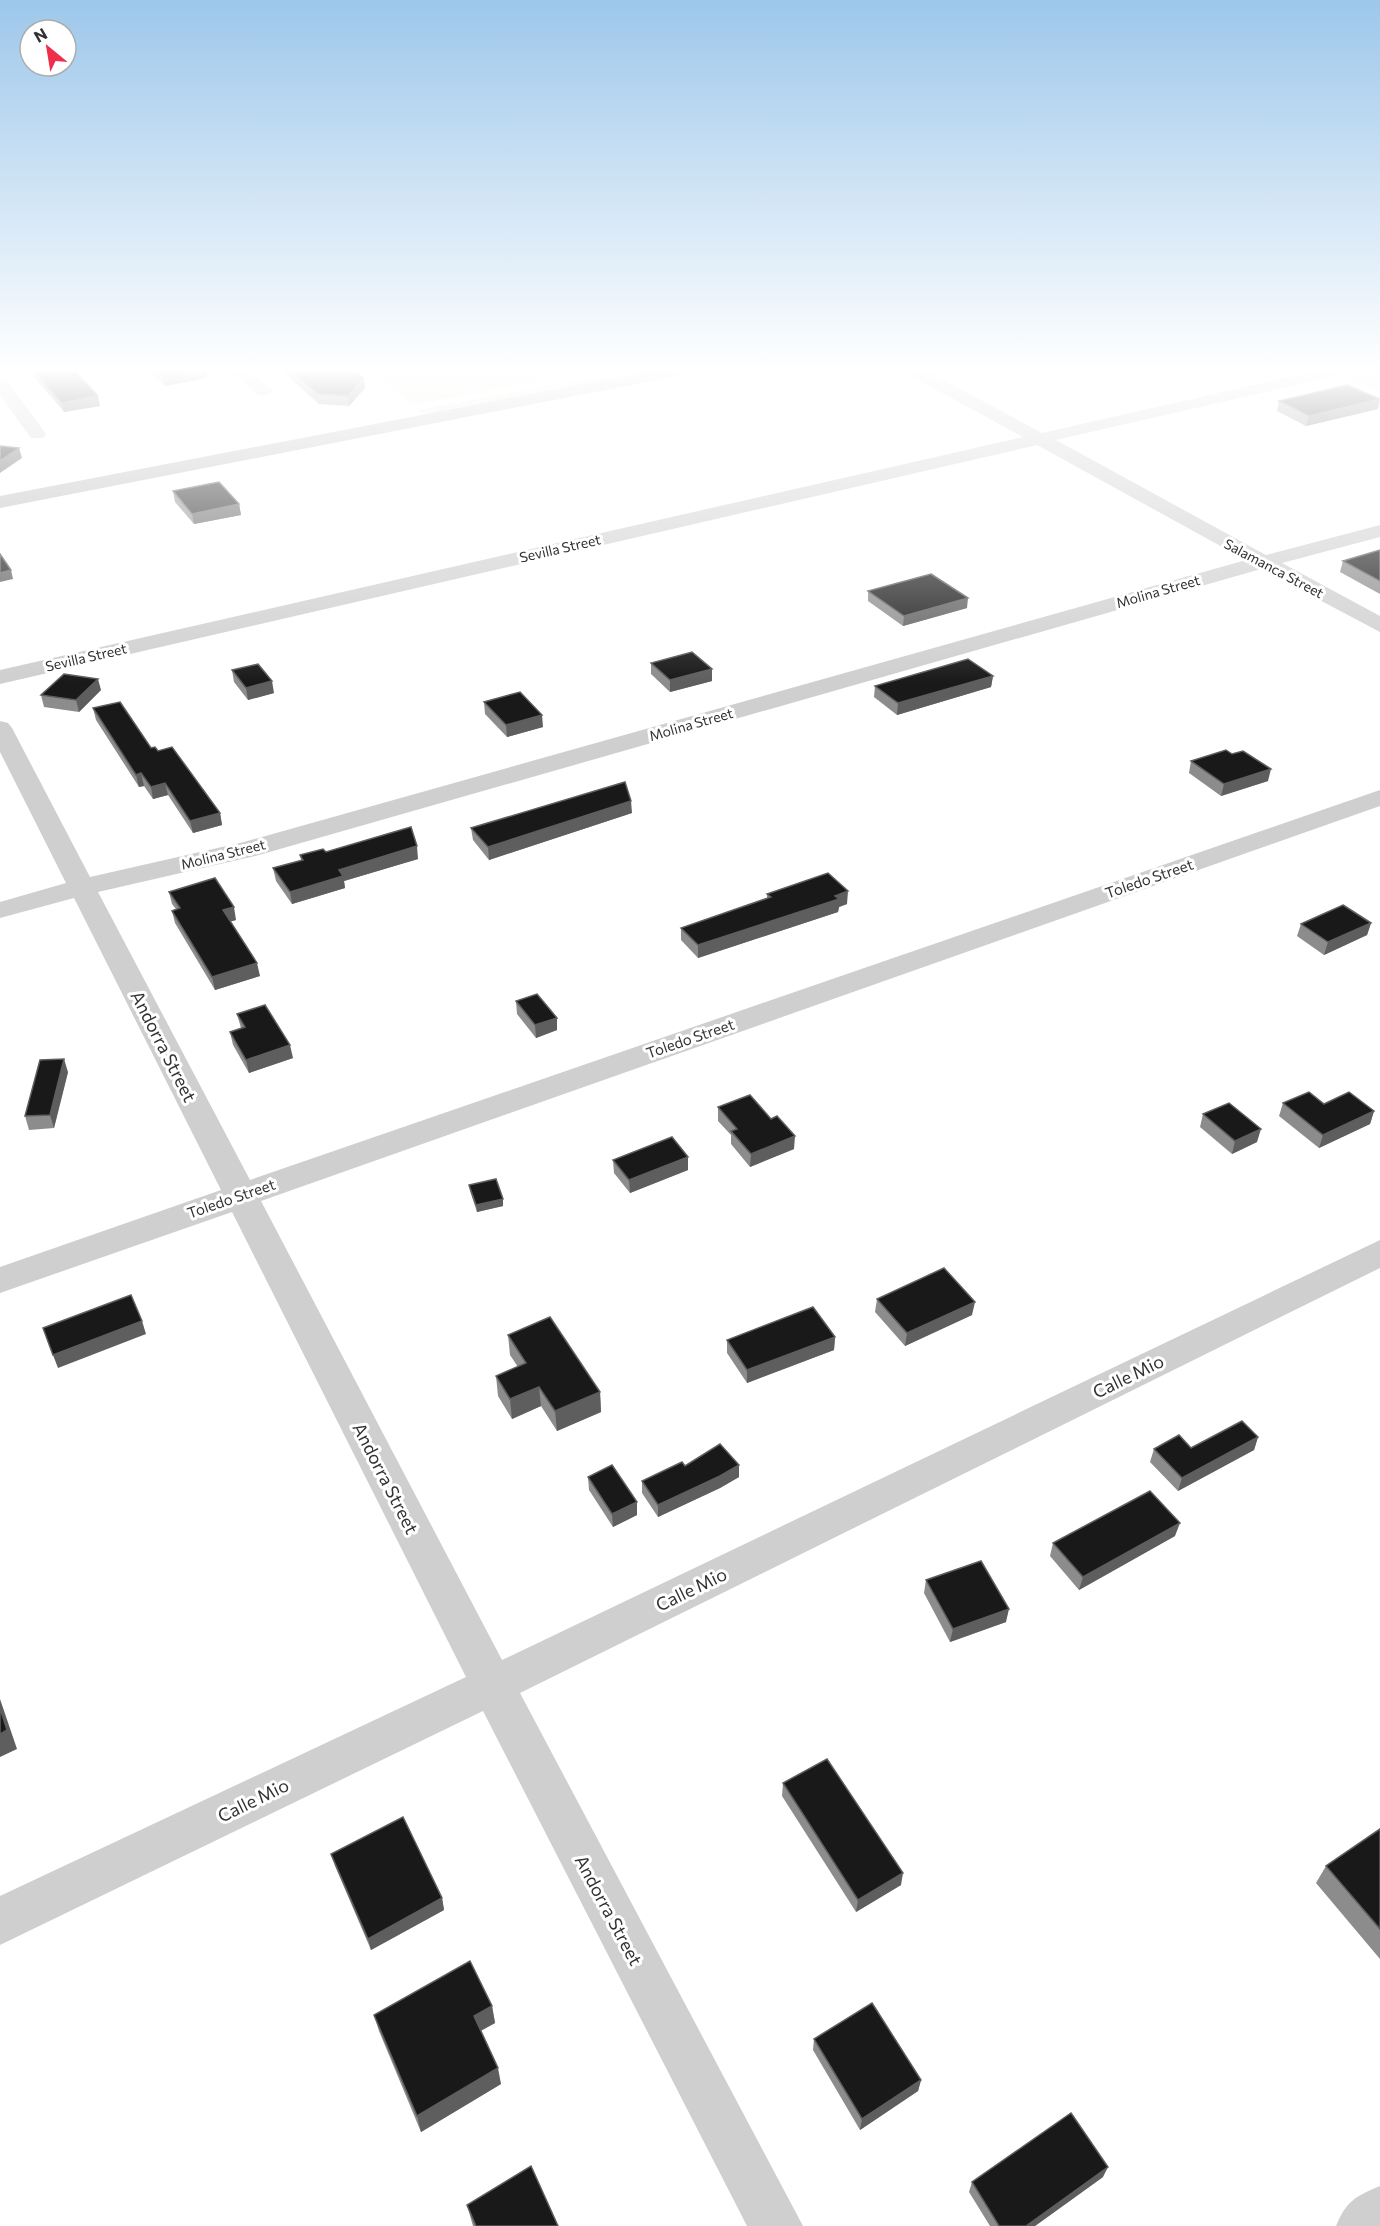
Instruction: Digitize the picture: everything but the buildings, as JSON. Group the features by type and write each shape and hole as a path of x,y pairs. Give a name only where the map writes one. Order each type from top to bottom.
{"main road":[{"path":"0,502 135,476"}],"street":[{"name":"Sevilla Street","path":"0,677 878,476"},
{"name":"Salamanca Street","path":"1106,476 1380,625"},
{"name":"Molina Street","path":"0,910 83,887 250,849 1262,562 1380,531"},
{"name":"Andorra Street","path":"0,728 492,1685 776,2226"},
{"name":"Toledo Street","path":"0,1280 1380,798"},
{"name":"Calle Mio","path":"0,1921 492,1685 1380,1253"},
{"path":"1363,2226 1380,2213"}]}
